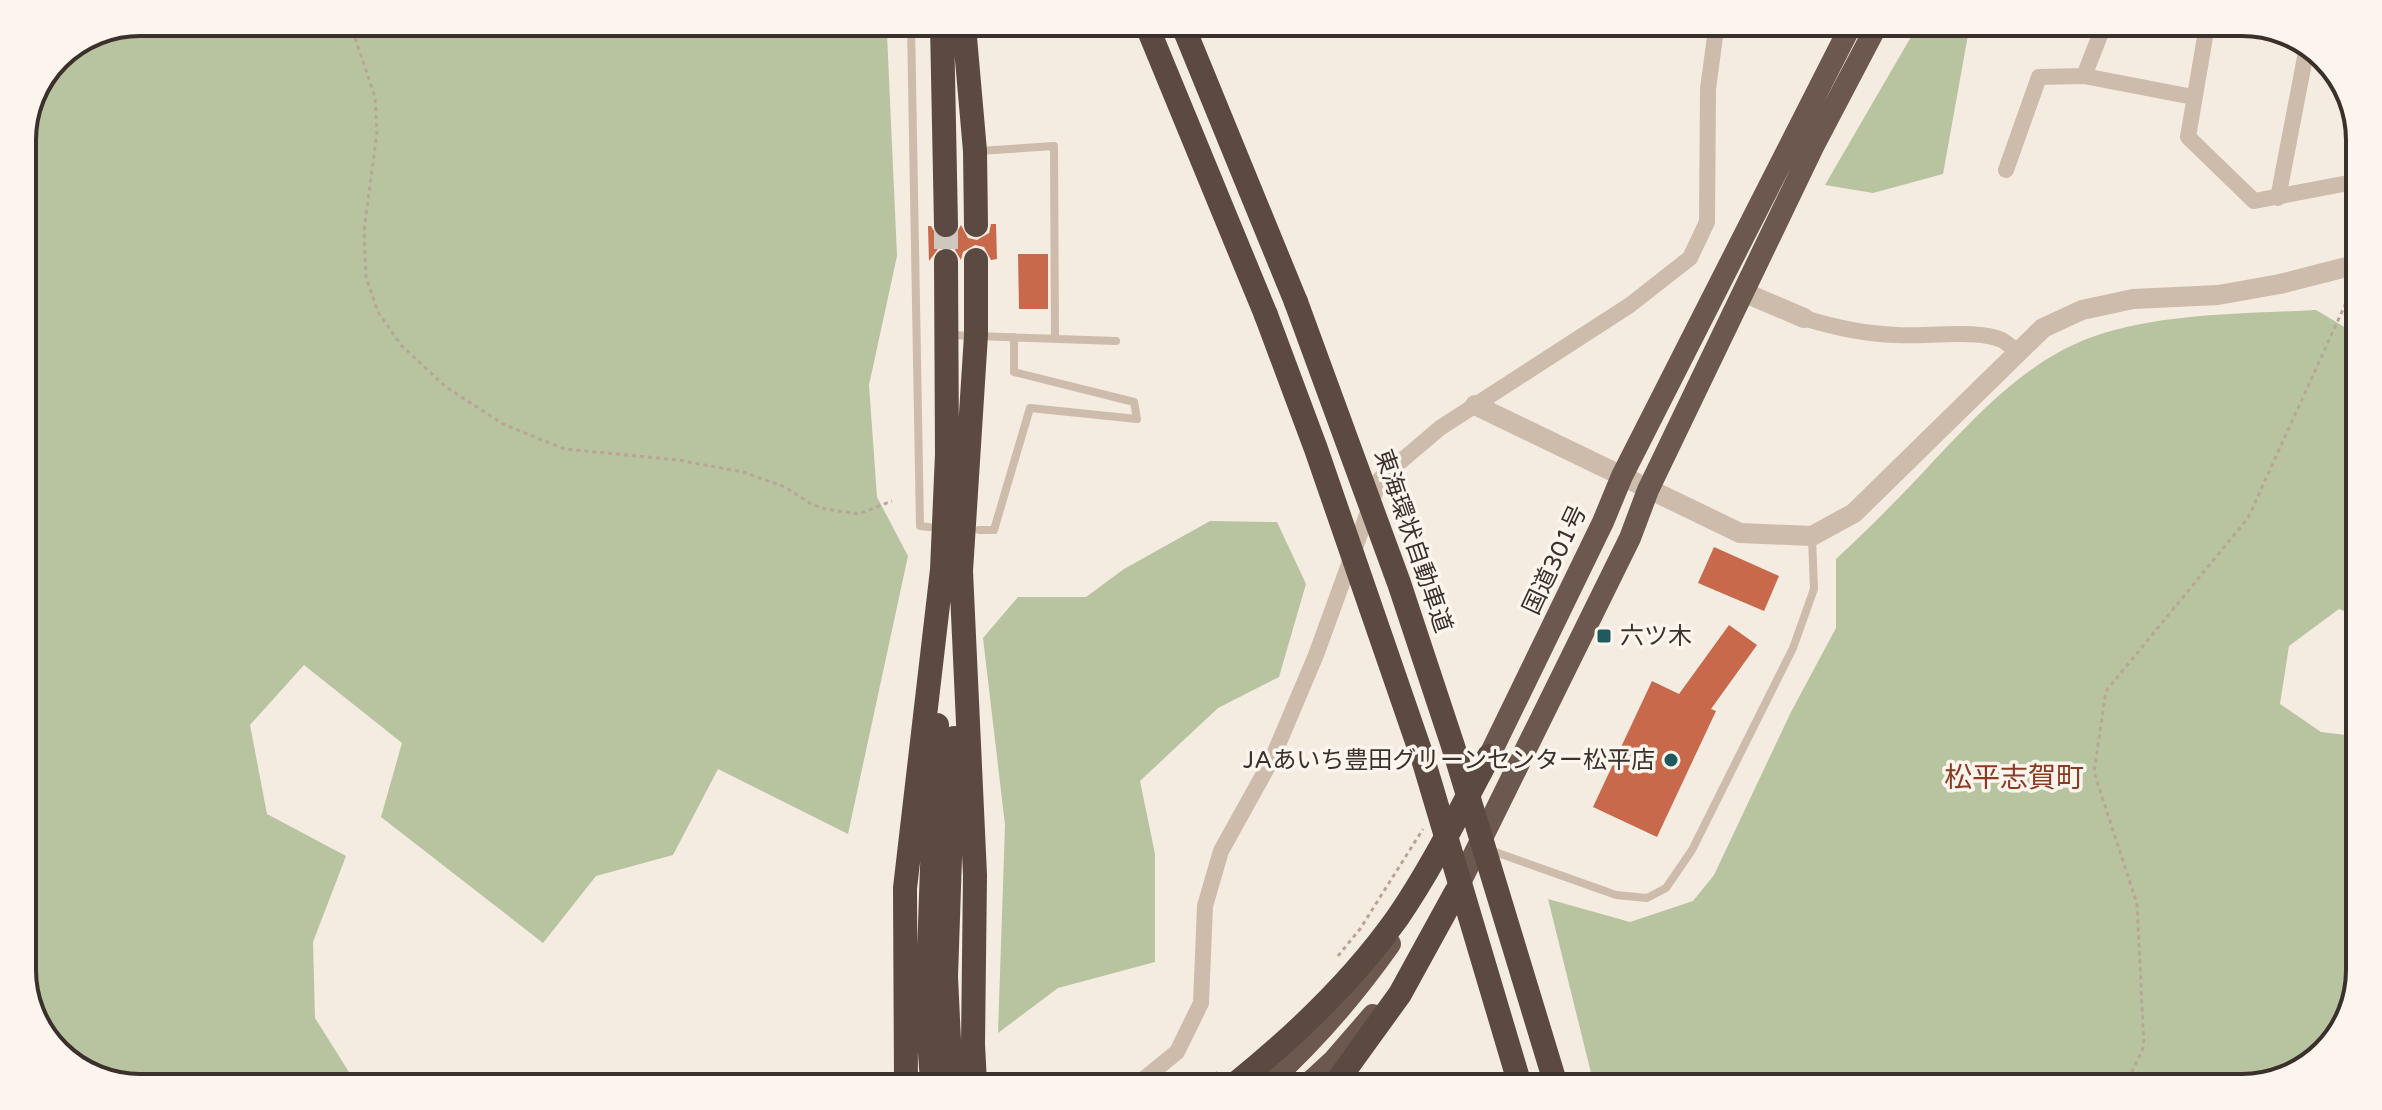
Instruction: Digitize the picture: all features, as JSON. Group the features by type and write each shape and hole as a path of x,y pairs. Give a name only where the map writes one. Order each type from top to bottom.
{"highway":[{"path":"942,36 946,225"},
{"path":"965,36 975,151 976,225"},
{"path":"1151,36 1266,315 1423,759 1517,1074"},
{"name":"国道301号","path":"1277,1074 1315,1038 1369,975 1393,941 1434,870 1603,522 1622,476 1845,36"},
{"path":"1342,1074 1400,994 1456,892 1630,538 1648,490 1813,147 1871,36"},
{"name":"東海環状自動車道","path":"1188,37 1296,302 1399,583 1453,746 1553,1074"},
{"path":"931,1074 928,973 952,571 976,335 976,260"},
{"path":"946,261 947,454 952,571 976,888 975,1074"},
{"path":"906,1074 905,888 952,571"},
{"path":"951,1074 946,977 952,571"},
{"path":"1233,1074 1307,1021 1375,947 1419,883 1489,756"},
{"path":"1319,1074 1396,985 1456,892"}],"street":[{"path":"1150,1074 1177,1052 1201,1003 1205,906 1221,851 1272,759 1316,655 1380,479 1440,428 1630,305 1690,258 1707,222 1708,89 1715,36"},
{"path":"2084,76 2100,36"},
{"path":"2205,36 2188,137 2254,201 2346,184"},
{"path":"2278,198 2305,57"},
{"path":"2006,170 2039,77 2084,76 2193,97"},
{"path":"1475,405 1740,533 1812,536 1854,513 2043,328 2082,310 2133,299 2233,293 2346,267"},
{"path":"1743,292 1834,327 1892,335 1974,333 2002,340 2017,351"}],"lane":[{"path":"911,36 920,526 929,527"},
{"path":"975,151 1054,146 1055,338"},
{"path":"946,335 1116,341"},
{"path":"979,530 994,530 1030,408 1137,419 1134,402 1014,372 1014,337"},
{"path":"1479,845 1616,895 1647,898 1666,888 1692,850 1793,648 1814,589 1812,536"}],"path":[{"path":"355,36 376,109 377,132 364,231 366,277 378,312 401,345 446,387 503,424 565,449 678,460 743,472 785,487 811,504 859,514 892,501"},
{"path":"2131,1074 2144,1046 2137,904 2094,772 2106,691 2248,518 2346,307"},
{"path":"1336,959 1360,929 1424,828 1429,830"}],"green space":[{"path":"140,36 887,36 897,256 869,385 877,497 908,556 848,834 718,769 673,855 596,876 543,943 381,817 402,743 304,665 250,725 267,814 346,856 313,942 315,1018 350,1074 120,1072 88,1060 66,1044 50,1022 42,1004 36,977 36,133 47,94 57,77 88,50 120,38"},
{"path":"1912,36 1968,36 1943,174 1873,193 1825,185"},
{"path":"2316,310 2346,328 2346,612 2339,609 2289,646 2280,704 2321,732 2346,735 2346,970 2338,1010 2325,1033 2300,1057 2288,1063 2242,1074 1591,1074 1548,899 1630,922 1693,901 1714,875 1791,712 1836,628 1836,559 1996,399 2041,363 2066,348 2118,329 2202,316"},
{"path":"1210,521 1277,522 1306,584 1279,677 1218,708 1140,781 1155,854 1155,962 1058,988 998,1033 1005,825 983,638 1018,597 1086,597 1124,569"}],"building":[{"path":"991,224 996,224 997,259 991,260 984,247 975,245 963,252 961,260 954,248 945,246 938,249 929,261 928,226 938,238 946,240 954,237 961,225 968,238 977,240 989,233"},
{"path":"1018,254 1048,254 1048,309 1019,309"},
{"path":"1714,547 1779,576 1764,611 1698,583"},
{"path":"1729,625 1757,645 1711,709 1716,711 1657,837 1593,807 1652,681 1679,694"}],"tunnel":[{"path":"946,225 946,261"}],"place":[{"name":"六ツ木","path":"1604,636"},
{"name":"JAあいち豊田グリーンセンター松平店","path":"1671,760"}],"district":[{"name":"松平志賀町","path":"2014,778"}]}
